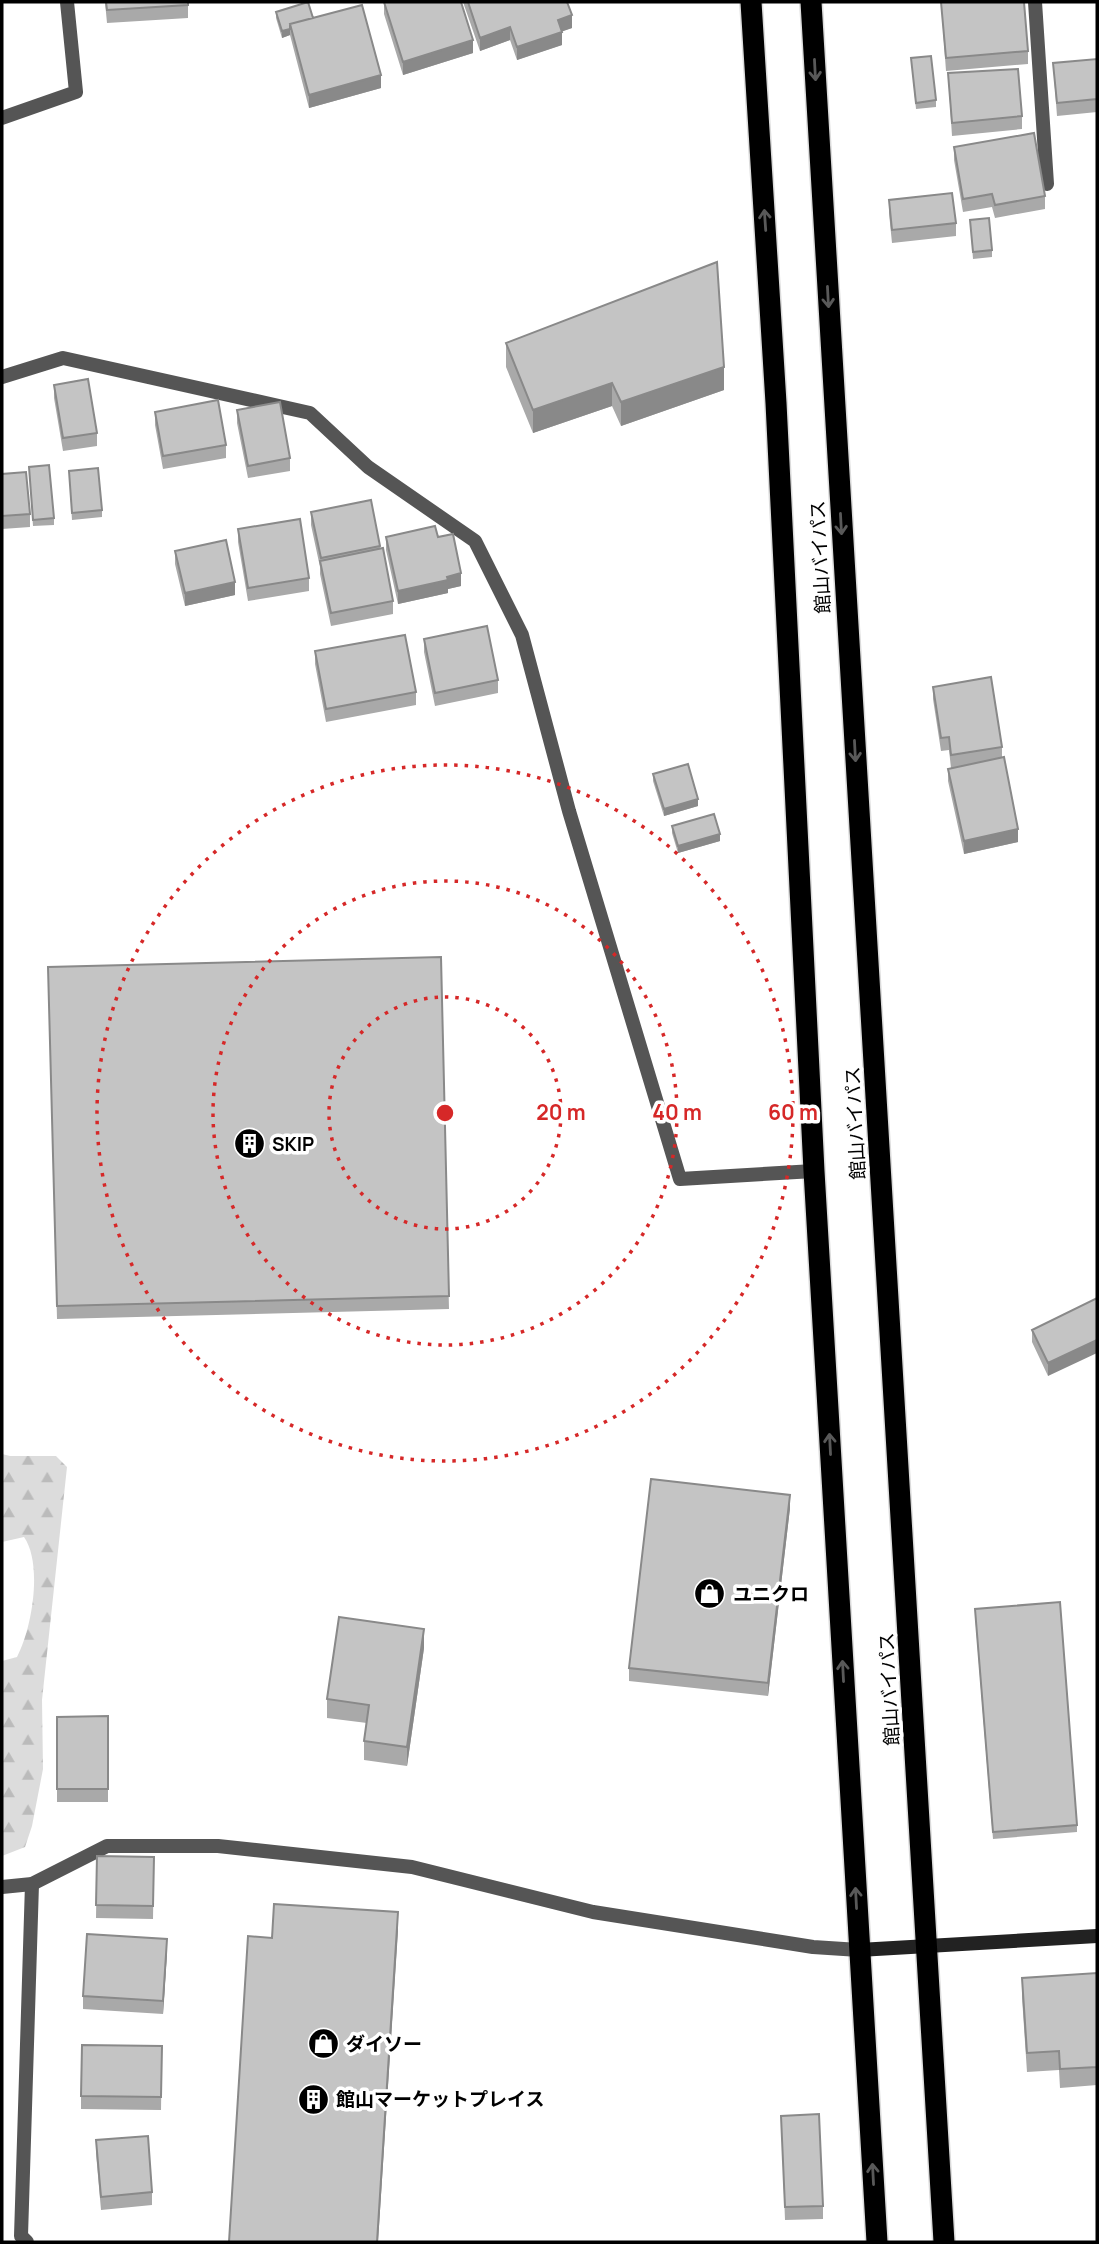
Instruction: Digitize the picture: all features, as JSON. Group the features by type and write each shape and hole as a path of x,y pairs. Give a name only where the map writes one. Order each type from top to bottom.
{"highway":[{"name":"館山バイパス","path":"751,2 776,403 814,1171 877,2242"},
{"name":"館山バイパス","path":"811,2 944,2242"}],"street":[{"path":"2,118 76,92 66,2"},
{"path":"1035,2 1047,184"},
{"path":"2,377 63,358 310,413 368,467 475,541 522,635 569,811 680,1179 814,1171"},
{"path":"2,1887 32,1884 107,1846 218,1846 412,1867 593,1912 813,1947 859,1950 1097,1936"},
{"path":"27,2242 21,2236 32,1884"}],"green space":[{"path":"2,1454 56,1456 67,1467 42,1700 43,1769 25,1847 2,1856 2,1661 17,1657 22,1645 31,1614 34,1579 30,1549 24,1537 2,1542"}],"building":[{"path":"106,2 188,2 188,5 107,10"},
{"path":"308,2 313,18 290,24 290,29 282,31 276,12"},
{"path":"384,2 461,2 473,40 403,62"},
{"path":"468,2 567,2 572,15 558,20 562,32 517,47 510,27 480,38"},
{"path":"941,2 1024,2 1028,51 946,58"},
{"path":"362,5 381,75 309,95 290,24"},
{"path":"931,56 936,100 916,103 911,58"},
{"path":"1097,59 1097,99 1057,103 1053,63"},
{"path":"1018,69 1022,116 952,123 948,73"},
{"path":"1034,133 1045,196 995,205 992,194 963,199 954,147"},
{"path":"952,193 956,223 892,230 889,200"},
{"path":"989,218 992,250 973,252 970,220"},
{"path":"717,262 724,367 621,402 612,383 533,410 506,343"},
{"path":"88,379 97,433 63,438 54,385"},
{"path":"218,400 226,445 163,456 155,412"},
{"path":"280,402 290,458 248,466 237,410"},
{"path":"49,465 54,518 33,520 29,467"},
{"path":"98,468 102,510 72,513 69,471"},
{"path":"26,472 30,514 2,516 2,474"},
{"path":"371,500 380,546 321,558 311,512"},
{"path":"300,519 309,578 248,588 238,529"},
{"path":"435,526 438,537 453,534 461,573 447,577 448,580 398,591 386,537"},
{"path":"226,540 235,582 185,593 175,551"},
{"path":"383,548 393,601 331,613 320,561"},
{"path":"487,626 498,680 435,693 424,639"},
{"path":"405,635 416,692 326,709 315,651"},
{"path":"991,677 1002,747 951,755 949,737 941,738 933,687"},
{"path":"1004,757 1018,829 964,841 948,769"},
{"path":"688,764 698,799 664,809 653,774"},
{"path":"714,814 720,834 678,846 672,826"},
{"name":"SKIP","path":"441,957 449,1296 57,1306 48,967"},
{"path":"1097,1298 1097,1340 1048,1363 1032,1330"},
{"name":"ユニクロ","path":"651,1479 790,1495 768,1683 629,1668"},
{"path":"1060,1602 1077,1825 993,1832 975,1609"},
{"path":"339,1617 424,1629 407,1747 364,1741 369,1705 327,1699"},
{"path":"108,1716 108,1789 57,1789 57,1717"},
{"path":"97,1856 154,1857 153,1906 96,1905"},
{"name":"館山マーケットプレイス","path":"274,1904 398,1912 377,2242 229,2242 248,1936 272,1938"},
{"path":"87,1934 167,1939 163,2001 83,1996"},
{"path":"1097,1973 1097,2067 1060,2069 1059,2051 1027,2053 1022,1978"},
{"path":"82,2045 162,2046 161,2097 81,2096"},
{"path":"819,2114 823,2206 785,2207 781,2116"},
{"path":"148,2136 152,2192 101,2197 96,2140"}],"place":[{"name":"SKIP","path":"249,1144"},
{"name":"ユニクロ","path":"710,1594"},
{"name":"ダイソー","path":"323,2044"},
{"name":"館山マーケットプレイス","path":"313,2099"}]}
